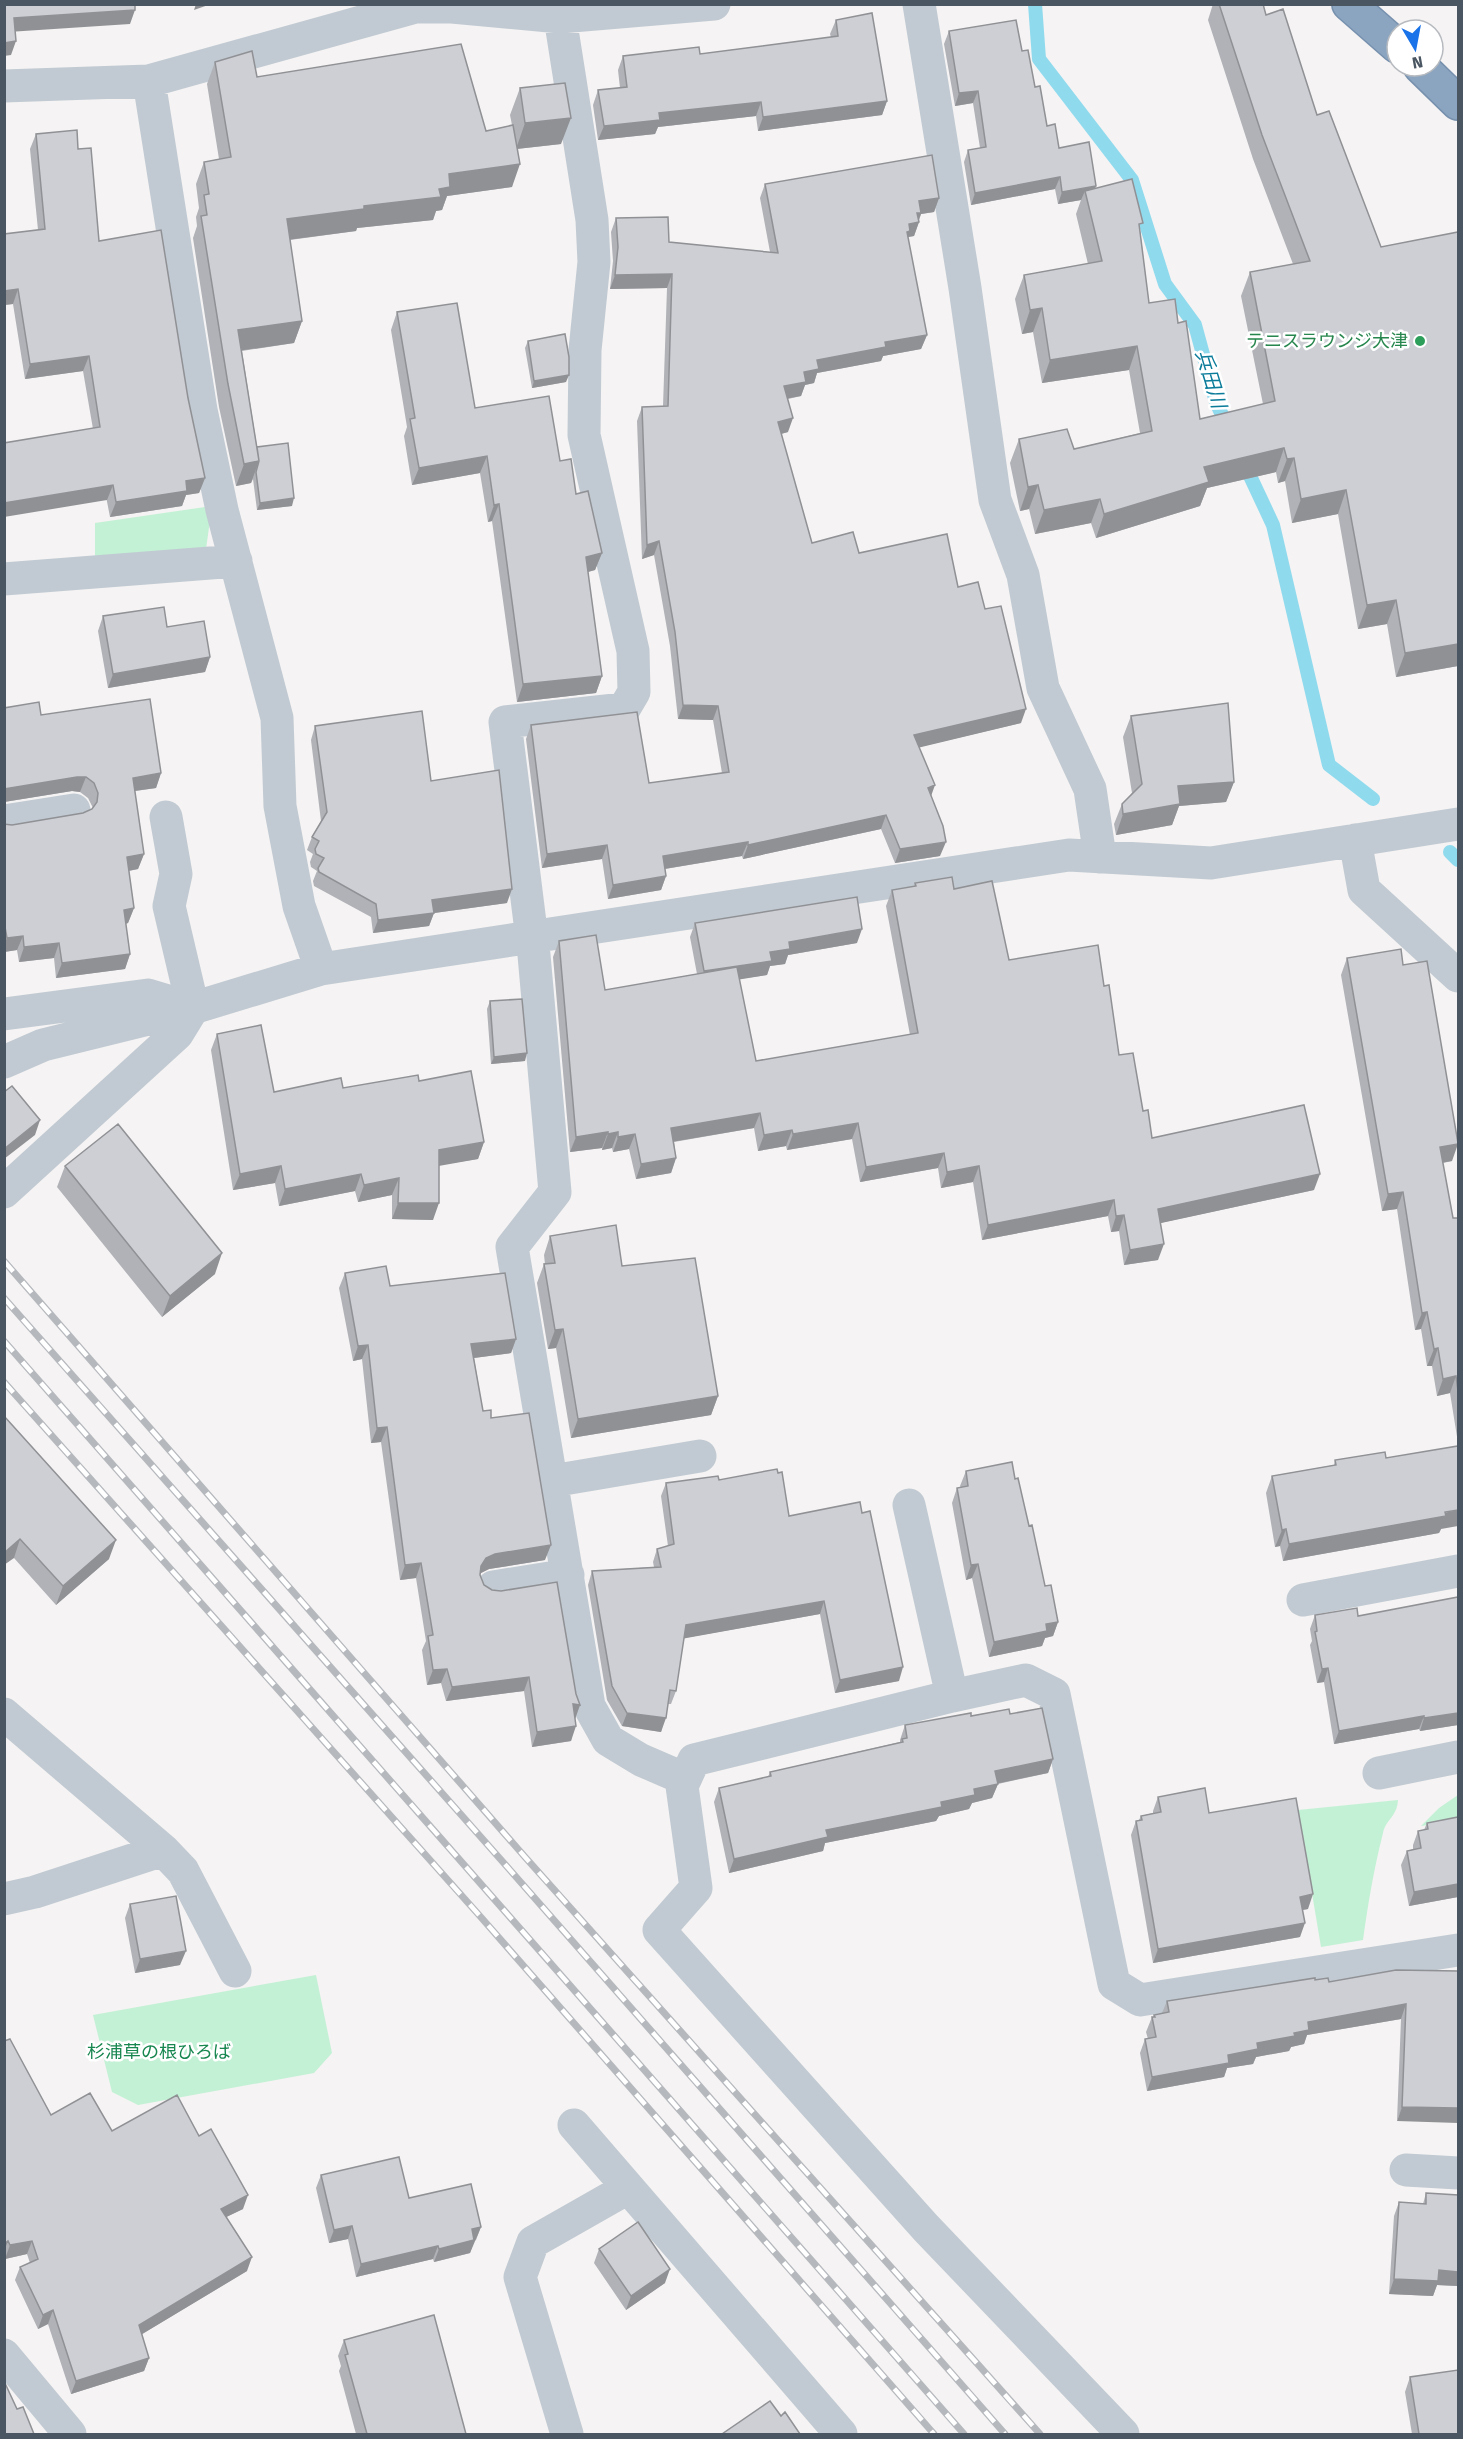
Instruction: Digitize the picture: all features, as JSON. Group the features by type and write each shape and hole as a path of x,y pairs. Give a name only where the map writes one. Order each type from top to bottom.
{"highway":[{"path":"1349,4 1385,36"},
{"path":"1432,78 1458,103"}],"street":[{"path":"4,86 149,81 415,7 452,7 560,17 714,4"},
{"path":"919,4 965,288 995,500 1023,574 1043,688 1090,789 1100,857"},
{"path":"560,17 592,220 594,262 585,350 584,435 633,651 634,692 624,709 505,722 532,936 555,1192 512,1247 590,1707 608,1740 641,1760 685,1779"},
{"path":"149,81 201,410 222,510 277,718 280,806 299,906 321,969"},
{"path":"4,579 236,561"},
{"path":"4,821 74,810"},
{"path":"4,1192 177,1034 193,1008 169,906 176,874 166,817"},
{"path":"4,1062 43,1045 193,1008 321,969 1069,855 1211,863 1458,824"},
{"path":"1355,840 1364,890 1458,976"},
{"path":"4,1014 148,995 193,1008"},
{"path":"4,1042 148,995"},
{"path":"552,1481 700,1456"},
{"path":"909,1505 952,1696"},
{"path":"1304,1600 1458,1570"},
{"path":"493,1587 567,1575"},
{"path":"1123,2434 926,2228 659,1930 696,1888 682,1786 694,1760 1026,1680 1054,1694 1114,1984 1140,2000 1458,1950"},
{"path":"4,1714 163,1850 183,1871 235,1971"},
{"path":"1379,1773 1458,1757"},
{"path":"4,1899 35,1892 163,1850"},
{"path":"574,2125 841,2434"},
{"path":"1406,2170 1458,2173"},
{"path":"567,2434 520,2277 533,2242 628,2188"},
{"path":"4,2355 69,2434"}],"green space":[{"path":"212,506 206,549 95,556 95,523"},
{"path":"1458,1795 1458,1820 1421,1826 1439,1808"},
{"path":"1398,1800 1396,1810 1386,1824 1383,1833 1363,1940 1321,1947 1298,1810"},
{"name":"杉浦草の根ひろば","path":"316,1975 332,2053 314,2073 138,2105 112,2092 93,2015"}],"building":[{"path":"4,4 135,4 135,10 14,18 16,41 4,43"},
{"path":"1219,4 1263,4 1266,15 1283,9 1317,115 1329,111 1381,247 1458,232 1458,644 1405,653 1396,600 1367,605 1346,490 1301,499 1294,458 1287,459 1284,448 1204,467 1209,482 1104,514 1100,499 1044,510 1038,485 1028,487 1019,439 1067,429 1074,449 1152,431 1137,346 1050,360 1042,308 1030,310 1024,275 1102,261 1085,191 1132,179 1143,223 1139,224 1149,303 1175,299 1178,323 1186,321 1200,419 1275,401 1250,272 1310,261 1262,135"},
{"path":"872,13 887,101 763,117 761,102 659,113 660,120 604,126 598,90 627,87 623,56 699,47 700,54 838,36 836,20"},
{"path":"1016,20 1022,51 1028,50 1035,87 1040,86 1047,126 1055,124 1059,148 1089,142 1096,186 1062,192 1060,177 975,193 968,150 986,147 978,91 959,93 949,31"},
{"path":"461,44 486,131 513,125 520,164 449,174 450,187 439,189 441,197 364,206 364,209 287,219 302,321 238,330 259,461 244,464 228,384 201,216 207,215 204,195 209,194 204,162 231,157 215,62 252,51 257,77"},
{"path":"565,83 571,118 525,123 520,88"},
{"path":"77,130 78,149 91,148 99,241 161,230 188,398 205,478 186,481 187,491 116,502 113,485 4,503 4,443 100,427 89,356 30,364 18,289 4,291 4,234 45,229 36,134"},
{"path":"932,155 939,198 919,201 921,213 917,213 919,222 909,224 910,231 907,232 927,335 885,342 886,347 817,360 819,369 804,372 806,382 784,386 793,418 778,422 812,543 853,532 859,553 947,534 958,587 978,582 985,609 1001,606 1026,709 914,735 935,785 928,788 943,826 946,842 900,849 886,815 748,845 748,842 663,856 666,876 613,885 607,845 547,854 531,725 637,712 649,783 729,772 718,706 683,705 675,632 659,541 647,545 642,407 668,406 672,274 615,275 618,247 616,218 668,217 669,242 778,253 765,184"},
{"path":"457,303 475,408 549,396 560,461 571,459 576,494 588,491 602,553 586,557 602,676 523,684 499,504 494,505 487,456 419,468 410,419 415,418 397,312"},
{"path":"565,334 569,375 534,381 528,341"},
{"path":"288,443 294,498 260,503 256,472 259,461 257,447"},
{"path":"164,607 167,627 204,621 210,657 113,674 103,616"},
{"path":"150,699 161,773 133,778 144,854 127,857 134,908 124,910 130,954 62,963 59,943 24,947 23,936 7,938 4,922 4,824 12,825 83,813 92,809 97,802 98,793 94,783 86,777 4,789 4,708 39,702 41,715"},
{"path":"1228,703 1234,782 1178,786 1180,804 1123,814 1122,804 1142,784 1131,716"},
{"path":"422,711 431,781 499,770 512,889 432,900 434,913 378,920 376,904 319,872 318,868 324,858 316,854 315,849 319,841 312,837 327,812 315,726"},
{"path":"952,877 954,889 992,881 1009,960 1098,945 1104,986 1109,985 1119,1055 1133,1053 1143,1111 1148,1110 1152,1138 1304,1105 1320,1174 1158,1209 1164,1244 1130,1250 1124,1215 1116,1216 1114,1200 988,1225 979,1166 947,1172 944,1153 866,1167 858,1123 793,1134 792,1130 764,1135 760,1113 671,1128 676,1158 641,1164 635,1134 618,1137 618,1132 608,1134 608,1132 576,1137 559,941 596,935 605,990 737,967 756,1061 918,1033 892,890 916,886 915,883"},
{"path":"857,897 862,929 789,942 790,949 770,952 772,961 704,971 695,923"},
{"path":"1401,949 1403,965 1427,961 1458,1143 1440,1147 1453,1218 1458,1218 1458,1391 1456,1376 1443,1379 1438,1348 1434,1349 1427,1312 1422,1313 1403,1192 1388,1194 1347,958"},
{"path":"522,999 527,1053 494,1057 490,1001"},
{"path":"261,1025 274,1092 341,1078 343,1088 418,1075 419,1081 471,1071 484,1142 439,1150 439,1203 398,1203 399,1178 364,1185 361,1174 285,1189 281,1166 240,1174 217,1034"},
{"path":"12,1086 40,1120 4,1149 4,1092"},
{"path":"118,1124 222,1253 170,1296 65,1166"},
{"path":"616,1225 622,1266 695,1258 718,1396 578,1419 563,1329 555,1330 544,1264 555,1263 550,1236"},
{"path":"386,1266 390,1286 505,1273 516,1339 471,1344 483,1411 491,1410 491,1418 529,1413 551,1545 495,1554 486,1558 481,1566 480,1575 484,1585 492,1590 501,1591 557,1582 576,1694 580,1705 573,1704 576,1726 537,1732 529,1677 452,1687 447,1669 433,1670 428,1636 433,1635 421,1563 405,1565 387,1427 377,1428 368,1345 358,1346 345,1273"},
{"path":"4,1416 116,1540 63,1586 20,1539 4,1553"},
{"path":"1458,1446 1458,1510 1445,1512 1446,1516 1289,1544 1286,1529 1282,1530 1272,1476 1336,1465 1335,1460 1385,1452 1386,1458"},
{"path":"1012,1462 1029,1526 1032,1525 1045,1586 1051,1585 1058,1622 1046,1624 1047,1631 994,1642 978,1564 971,1565 957,1488 968,1486 966,1471"},
{"path":"777,1469 778,1473 782,1472 789,1516 860,1502 862,1513 870,1511 903,1667 840,1680 824,1601 686,1625 676,1691 670,1690 666,1718 627,1713 612,1686 592,1571 661,1567 657,1549 674,1544 666,1483 718,1476 719,1480"},
{"path":"1458,1597 1458,1713 1424,1718 1424,1716 1339,1731 1328,1668 1322,1669 1315,1632 1317,1631 1315,1615 1357,1608 1358,1616"},
{"path":"1042,1708 1053,1759 995,1771 998,1784 974,1789 975,1795 941,1802 942,1807 826,1830 828,1837 734,1859 719,1788 771,1776 770,1772 903,1742 902,1739 907,1738 905,1725 971,1713 971,1716 1009,1709 1010,1714"},
{"path":"1205,1788 1209,1813 1296,1798 1313,1894 1300,1897 1305,1923 1158,1949 1136,1821 1142,1820 1141,1816 1161,1812 1158,1797"},
{"path":"1458,1817 1458,1884 1414,1892 1407,1851 1421,1848 1418,1831 1428,1829 1427,1823"},
{"path":"176,1896 186,1951 140,1959 130,1904"},
{"path":"1396,1970 1458,1971 1458,2108 1402,2107 1406,2004 1308,2022 1309,2030 1294,2033 1295,2036 1257,2043 1258,2049 1228,2055 1229,2063 1152,2077 1145,2039 1156,2037 1152,2017 1169,2012 1167,2001 1315,1978 1315,1980 1328,1978 1329,1982"},
{"path":"10,2039 51,2115 90,2093 112,2131 177,2095 199,2136 211,2129 248,2195 221,2209 252,2257 139,2325 149,2358 76,2381 53,2310 43,2315 20,2267 38,2259 32,2241 10,2245 8,2241 4,2244 4,2041"},
{"path":"399,2157 409,2198 471,2184 481,2227 472,2229 474,2240 361,2264 352,2226 334,2230 321,2175"},
{"path":"1426,2193 1458,2195 1458,2272 1439,2270 1438,2281 1394,2279 1399,2202 1426,2204"},
{"path":"638,2222 670,2269 631,2296 599,2249"},
{"path":"434,2315 466,2434 367,2434 345,2355 348,2354 344,2340"},
{"path":"1458,2370 1458,2434 1419,2434 1410,2377"},
{"path":"4,2381 17,2409 23,2407 34,2434 4,2434"},
{"path":"770,2401 781,2416 785,2412 800,2434 722,2434"}],"waterway":[{"name":"兵田川","path":"1035,4 1039,59 1132,180 1165,284 1195,325 1216,402 1229,430"},
{"name":"兵田川","path":"1243,461 1273,525 1329,765 1373,799"},
{"name":"兵田川","path":"1450,852 1458,860"}],"railway":[{"path":"4,1261 525,1857 1040,2434"},
{"path":"4,1298 1005,2434"},
{"path":"4,1341 964,2434"},
{"path":"4,1382 479,1915 934,2434"}],"place":[{"name":"テニスラウンジ大津","path":"1420,341"}]}
